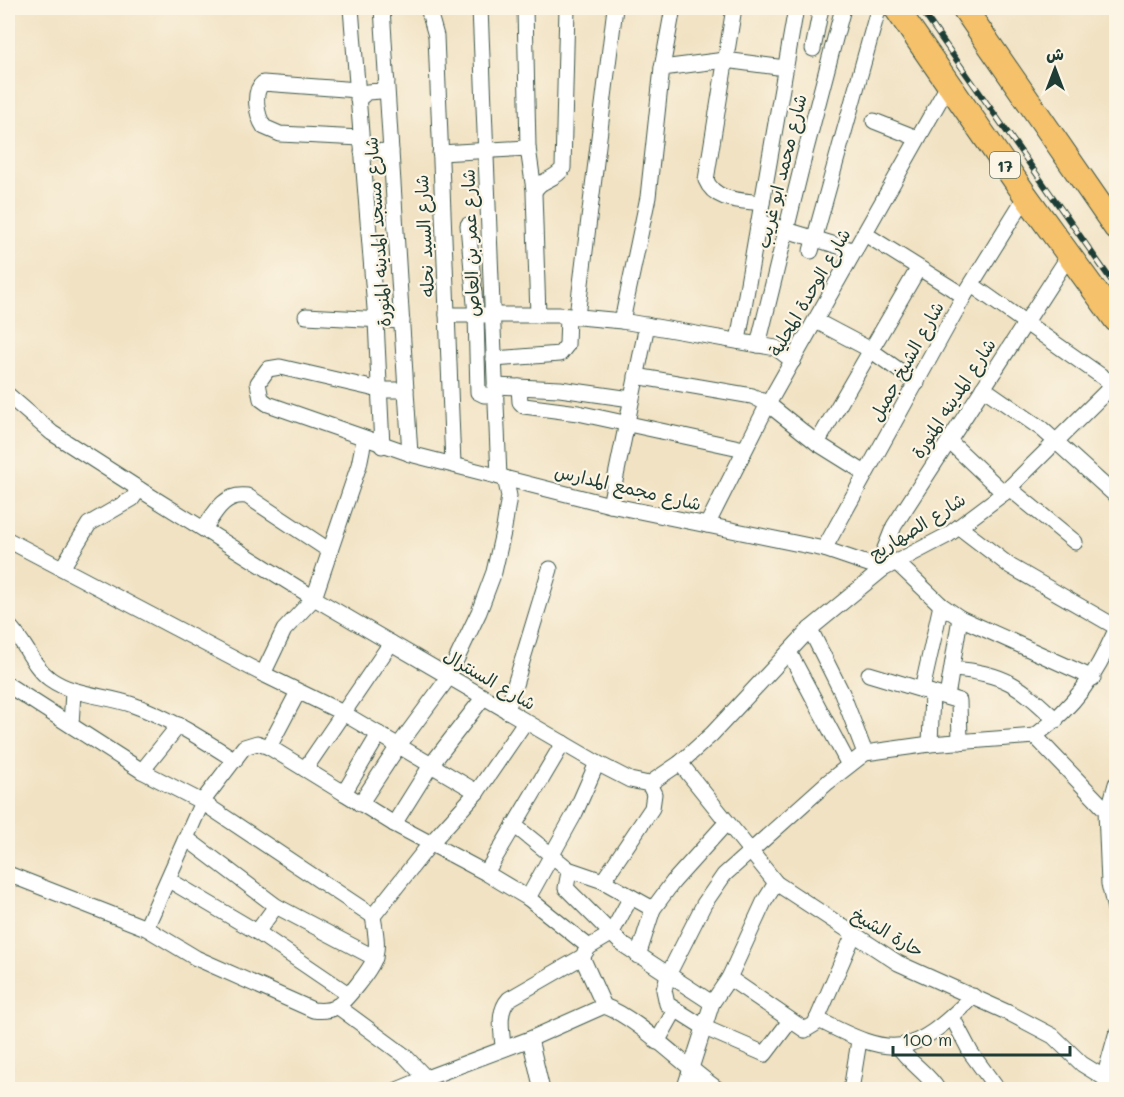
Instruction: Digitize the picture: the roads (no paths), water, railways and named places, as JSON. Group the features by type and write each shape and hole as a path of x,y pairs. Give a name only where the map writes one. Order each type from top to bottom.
{"highway":[{"path":"964,8 1116,228"},
{"name":"17","path":"887,11 950,82 1026,196 1116,320"}],"street":[{"path":"351,8 376,321 382,446"},
{"name":"شارع مسجد المدينه المنورة","path":"382,8 410,454"},
{"name":"شارع السيد نحله","path":"428,8 436,36 453,464"},
{"name":"شارع عمر بن العاص","path":"360,804 448,677 479,612 494,572 507,509 509,485 502,478 494,359 484,315 487,151 480,8"},
{"path":"525,8 528,148 534,190 538,315"},
{"path":"534,190 538,184 556,177 562,168 567,8"},
{"path":"494,359 560,354 567,345 573,316 615,8"},
{"path":"622,321 648,197 662,68 673,8"},
{"path":"735,8 706,180 709,189 719,196 762,203"},
{"path":"738,341 796,8"},
{"path":"813,49 821,8"},
{"name":"شارع محمد ابو غريب","path":"758,345 785,230 843,8"},
{"path":"813,245 887,11"},
{"path":"662,68 725,60 785,68"},
{"path":"387,81 381,91 358,95 263,83 258,89 258,112 264,127 280,134 391,151"},
{"name":"شارع الوحدة المحلية","path":"706,525 768,404 950,82"},
{"path":"874,122 917,138"},
{"path":"440,153 528,148"},
{"name":"شارع الشيخ جميل","path":"824,549 968,291 1026,196"},
{"path":"760,222 785,230 813,245 855,252"},
{"path":"468,225 474,284 484,315 478,392 483,395 519,387 560,389 631,399"},
{"path":"865,234 918,269 968,291 1024,322 1115,383"},
{"name":"شارع المدينه المنورة","path":"889,565 889,536 1024,322 1070,254"},
{"path":"817,443 869,349 918,269"},
{"path":"446,284 474,284"},
{"path":"447,315 573,316 622,321 776,348 793,361"},
{"path":"306,316 402,321"},
{"path":"816,321 869,349 917,383"},
{"path":"610,505 647,325"},
{"name":"شارع مجمع المدارس","path":"380,390 280,367 263,373 258,383 261,399 268,405 382,446 610,505 824,549 889,565"},
{"path":"636,376 752,396 768,404 817,443 865,473"},
{"name":"شارع الصهاريج","path":"649,784 680,762 712,734 810,628 889,565 958,527 1007,490 1115,383"},
{"path":"519,387 520,402 524,406 626,423 744,449"},
{"path":"983,388 1057,441 1116,496"},
{"path":"380,390 406,390"},
{"name":"شارع السنترال","path":"8,395 52,433 314,598 597,763 630,780 649,784"},
{"path":"262,674 284,630 314,598 359,465 364,440"},
{"path":"949,441 1007,490 1075,542"},
{"path":"62,568 89,524 132,499 139,489"},
{"path":"204,529 226,500 238,495 247,496 330,551"},
{"path":"790,1021 765,1054 705,1028 675,1010 664,998 668,975 714,888 738,861 750,854 828,782 865,753 930,744 1035,736 1056,720 1093,678 1116,628 1010,566 958,527"},
{"path":"8,540 262,674 343,713 477,792"},
{"path":"889,565 960,618 1093,678"},
{"path":"507,711 550,569"},
{"path":"930,744 941,605"},
{"path":"934,693 953,669 960,618"},
{"path":"8,625 48,678 73,692 131,704 179,725 235,760"},
{"path":"810,628 842,693 865,753"},
{"path":"305,769 391,643"},
{"path":"789,652 849,765"},
{"path":"953,669 995,676 1020,687 1056,720"},
{"path":"869,674 960,702 960,742"},
{"path":"8,685 142,771 202,802 372,916 376,934 375,958 337,1006 322,1011 305,1007 196,958 146,928 8,874"},
{"path":"71,725 73,692"},
{"path":"269,747 298,692"},
{"path":"394,824 431,765 483,698"},
{"path":"372,916 430,844 477,792 525,722"},
{"path":"142,771 179,725"},
{"path":"344,793 379,734"},
{"path":"1035,736 1105,806 1111,853 1109,884 1116,913"},
{"path":"486,873 563,743"},
{"path":"146,928 202,802 250,744 269,747 394,824 528,898 554,917 586,952 604,1006 623,1015 690,1070 719,1089"},
{"name":"حارة الشيخ","path":"680,762 750,854 776,884 898,963 973,996 1053,1036 1082,1064 1110,1082"},
{"path":"528,898 553,856 597,763"},
{"path":"603,881 652,808 654,794 649,784"},
{"path":"1107,816 1116,784"},
{"path":"638,956 653,909 673,882 727,822"},
{"path":"514,825 568,869 603,881 653,909"},
{"path":"186,838 276,906 375,958"},
{"path":"568,869 566,888 611,934 638,956 712,1003"},
{"path":"169,880 257,932 348,994"},
{"path":"683,1088 712,1003 729,978 764,902 776,884"},
{"path":"503,1047 501,1017 503,1005 611,934 631,897"},
{"path":"257,932 276,906"},
{"path":"729,978 805,1030 813,1027 853,936"},
{"path":"817,1019 859,1041 885,1048 899,1047 925,1039 973,996"},
{"path":"337,1006 405,1056 424,1082"},
{"path":"397,1089 424,1082 604,1006"},
{"path":"657,1042 675,1010"},
{"path":"952,1017 972,1053 998,1089"},
{"path":"1110,1082 1116,1035"},
{"path":"530,1039 542,1089"},
{"path":"851,1089 859,1041"},
{"path":"899,1047 908,1060 938,1089"}],"railway":[{"path":"920,8 1116,287"}]}
